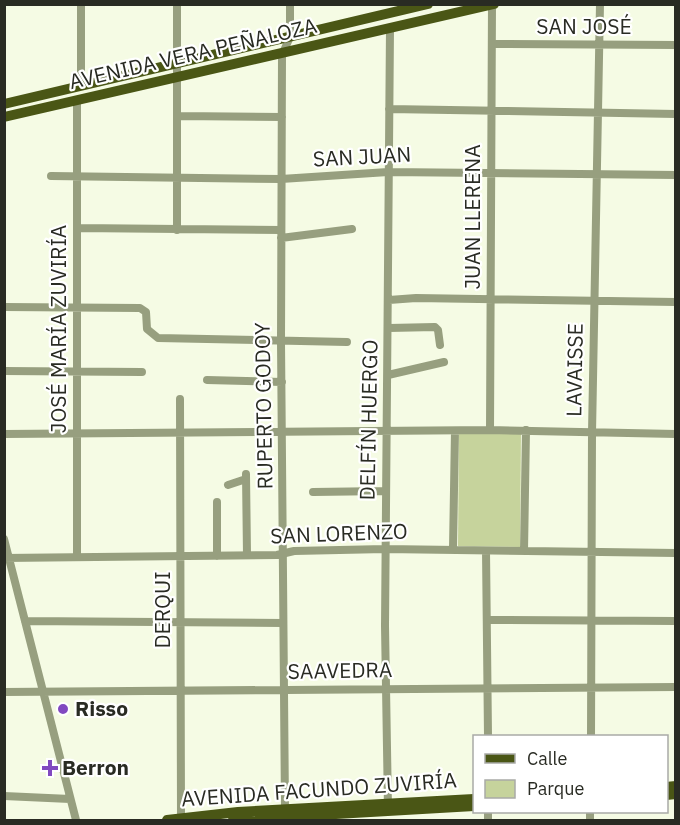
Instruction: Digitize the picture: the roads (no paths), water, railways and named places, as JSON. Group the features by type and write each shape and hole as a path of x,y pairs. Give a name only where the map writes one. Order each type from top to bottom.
{"main road":[{"name":"AVENIDA VERA PEÑALOZA","path":"4,104 177,61 290,37 391,9 428,4"},
{"name":"AVENIDA VERA PEÑALOZA","path":"4,117 493,5"},
{"name":"AVENIDA FACUNDO ZUVIRÍA","path":"167,820 344,817 388,807 473,799"},
{"name":"AVENIDA FACUNDO ZUVIRÍA","path":"237,818 285,809 473,806"}],"street":[{"path":"81,4 81,84"},
{"path":"177,4 177,230"},
{"name":"RUPERTO GODOY","path":"285,809 281,179 282,55 290,37 290,4"},
{"name":"LAVAISSE","path":"591,735 592,433 600,4"},
{"name":"JUAN LLERENA","path":"490,430 493,5"},
{"name":"DELFÍN HUERGO","path":"388,807 385,549 390,300 388,172 390,29"},
{"name":"SAN JOSÉ","path":"492,44 675,45"},
{"name":"JOSÉ MARÍA ZUVIRÍA","path":"77,100 77,557"},
{"path":"389,109 675,114"},
{"path":"178,116 282,117"},
{"name":"SAN JUAN","path":"51,176 281,179 388,172 675,175"},
{"path":"77,228 281,234 352,229"},
{"path":"390,300 416,298 675,302"},
{"path":"4,307 77,306 144,309 147,329 158,338 347,342"},
{"path":"389,328 435,327 438,330 440,345"},
{"path":"388,375 444,362"},
{"path":"4,371 142,372"},
{"path":"207,380 282,382"},
{"name":"DERQUI","path":"180,399 181,819"},
{"path":"524,551 526,430"},
{"path":"4,434 526,430 675,434"},
{"path":"453,549 455,431"},
{"path":"228,485 246,476 247,555"},
{"path":"313,492 387,491"},
{"path":"217,502 217,556"},
{"path":"4,539 7,558 76,820"},
{"name":"SAN LORENZO","path":"7,558 217,556 385,549 675,553"},
{"path":"486,551 488,735"},
{"path":"487,620 675,621"},
{"path":"25,621 283,623"},
{"name":"SAAVEDRA","path":"4,692 675,687"},
{"path":"4,796 70,799"}],"place":[{"name":"Risso","path":"63,709"},
{"name":"Berron","path":"50,768"}]}
